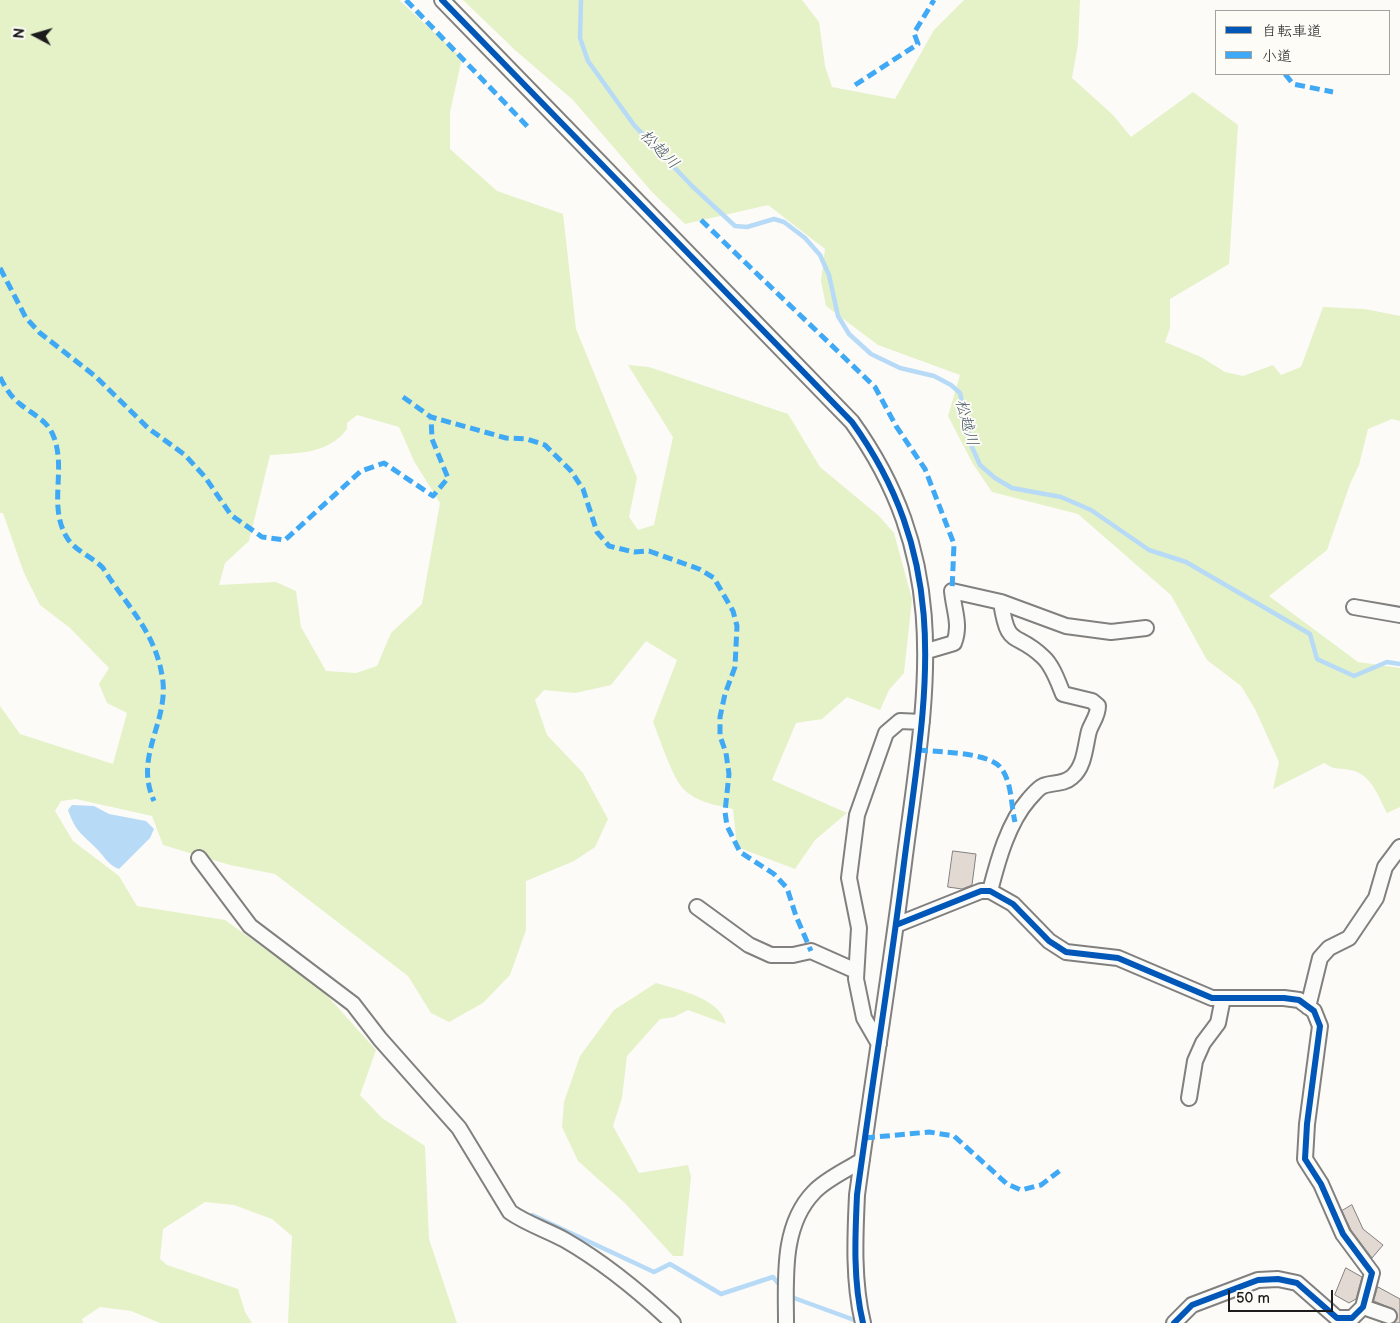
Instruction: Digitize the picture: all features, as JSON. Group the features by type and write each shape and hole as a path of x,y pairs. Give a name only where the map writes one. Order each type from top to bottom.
{"street":[{"path":"442,0 852,422 873,452 896,498 911,537 919,572 927,651 922,722 896,925 862,1160 855,1232 856,1278 863,1323"},
{"path":"927,651 954,643 959,629 954,614 952,591 1001,602 1066,626 1111,632 1146,628"},
{"path":"990,891 998,860 1015,822 1028,801 1042,786 1060,783 1072,777 1081,764 1090,730 1098,712 1098,706 1092,701 1063,694 1045,658 1010,636 1005,626 1001,602"},
{"path":"1354,607 1400,615"},
{"path":"879,1044 864,1018 856,971 859,928 849,878 857,815 886,733 900,720 922,722"},
{"path":"1308,1007 1320,958 1329,948 1349,938 1376,898 1384,867 1400,846"},
{"path":"199,858 250,926 353,1004 380,1039 459,1128 510,1212 521,1220 565,1240 588,1255 636,1289 673,1323"},
{"path":"896,925 981,891 990,891 1013,904 1049,941 1066,952 1118,958 1212,998 1284,998 1299,1000 1314,1011 1320,1026 1307,1124 1305,1159 1321,1184 1343,1234 1372,1273 1363,1307 1352,1318 1337,1318 1296,1283 1278,1280 1258,1280 1192,1305 1174,1323"},
{"path":"697,907 749,945 771,955 793,955 811,951 856,971"},
{"path":"1189,1098 1195,1061 1204,1043 1218,1023 1223,998"},
{"path":"786,1323 787,1258 796,1216 815,1191 862,1160"},
{"path":"1363,1307 1389,1316"}],"green space":[{"path":"0,0 399,0 462,58 450,112 450,149 497,191 563,214 576,329 637,478 629,517 638,530 654,525 673,437 628,365 649,367 788,414 820,467 879,516 894,533 912,599 904,673 889,690 880,710 847,697 822,719 796,723 772,780 847,813 815,840 795,869 737,847 733,809 704,802 691,795 681,786 669,764 653,722 677,660 646,641 611,685 575,693 544,690 535,700 547,735 583,773 608,819 595,847 574,861 526,881 526,930 510,975 483,1003 449,1022 431,1013 408,976 275,874 230,865 163,845 152,816 76,799 61,801 55,811 73,841 119,876 137,906 225,920 322,990 376,1050 360,1095 382,1118 425,1146 429,1239 457,1323 288,1323 292,1236 272,1219 234,1205 205,1202 163,1229 160,1259 167,1265 238,1289 245,1312 252,1323 160,1323 131,1311 100,1307 82,1319 83,1323 0,1323 0,706 20,734 113,764 127,713 107,703 99,684 109,668 70,628 40,605 24,573 3,513 0,513","holes":["357,415 399,427 414,461 440,503 422,604 391,633 377,666 356,673 326,671 301,627 296,591 276,582 219,585 225,563 249,541 270,455 312,451 322,448 339,437 347,429 347,423"]},
{"path":"463,0 802,0 819,22 825,66 832,87 895,99 934,30 964,0 1080,0 1078,44 1072,78 1113,115 1131,137 1193,92 1238,125 1229,264 1170,299 1170,328 1165,342 1201,357 1225,372 1243,376 1273,365 1281,375 1301,367 1323,307 1365,309 1400,316 1400,421 1392,419 1368,429 1359,465 1350,484 1327,550 1269,596 1358,662 1400,668 1400,807 1387,813 1369,780 1357,772 1335,768 1324,763 1273,789 1279,762 1255,709 1241,686 1207,660 1171,595 1078,514 992,492 973,464 948,416 960,375 878,345 826,306 821,281 825,249 768,205 685,224 652,192 573,100 515,50"},
{"path":"656,983 687,992 707,1001 722,1015 726,1024 688,1010 674,1017 660,1019 627,1056 622,1098 613,1126 639,1173 688,1165 691,1177 683,1256 673,1256 625,1203 578,1161 562,1127 564,1102 580,1056 614,1010"}],"water":[{"path":"72,805 94,806 109,814 146,821 154,829 150,838 119,869 109,863 76,827 68,810"}],"building":[{"path":"953,851 976,854 972,885 962,889 948,887"},
{"path":"1352,1205 1363,1229 1383,1245 1372,1258 1351,1230 1342,1211"},
{"path":"1346,1268 1362,1277 1356,1299 1349,1303 1335,1295"},
{"path":"1378,1287 1400,1299 1400,1323 1394,1323 1397,1318 1395,1310 1374,1301"}],"waterway":[{"name":"松越川","path":"581,0 580,38 588,61 634,125 692,186 735,226 747,227 774,219 784,222 805,238 820,255 829,275 838,316 849,334 871,354 900,368 934,376 951,385 960,393 972,447 980,465 995,478 1012,488 1061,497 1091,510 1149,550 1186,562 1310,634 1317,659 1354,676 1387,662 1400,664"},
{"path":"532,1215 654,1272 670,1264 721,1294 773,1277 783,1289"},
{"path":"789,1294 794,1298 860,1322"}],"marked path":[{"path":"406,0 529,128"},
{"path":"855,85 918,44 914,33 934,0"},
{"path":"1286,75 1293,84 1333,92"},
{"path":"701,220 875,387 896,426 925,469 954,544 952,591"},
{"path":"0,268 26,318 40,333 95,376 148,428 185,455 205,477 231,515 262,537 285,540 361,471 384,463 433,496 448,478 432,439 431,417"},
{"path":"0,377 14,398 43,421 53,435 58,460 58,511 66,536 78,550 103,568 140,622 155,649 163,682 163,698 149,755 149,785 154,801"},
{"path":"403,397 431,417 506,438 527,439 545,445 571,471 583,489 597,532 609,546 634,552 649,551 699,569 714,578 733,611 737,626 735,667 725,694 720,717 720,736 726,753 729,774 725,812 727,826 740,852 774,874 787,888 796,916 811,951"},
{"path":"918,750 975,756 995,763 1005,774 1011,794 1015,822"},
{"path":"865,1138 929,1132 954,1136 1007,1184 1021,1190 1041,1185 1062,1169"}],"cycle path":[{"path":"442,0 852,422 885,476 907,529 920,582 925,635 924,690 899,905 857,1195 856,1276 863,1323"},
{"path":"896,925 981,891 990,891 1013,904 1049,941 1066,952 1118,958 1212,998 1284,998 1299,1000 1314,1011 1320,1026 1307,1124 1305,1159 1321,1184 1343,1234 1372,1273 1363,1307 1352,1318 1337,1318 1297,1283 1278,1279 1258,1280 1192,1305 1174,1323"}]}
